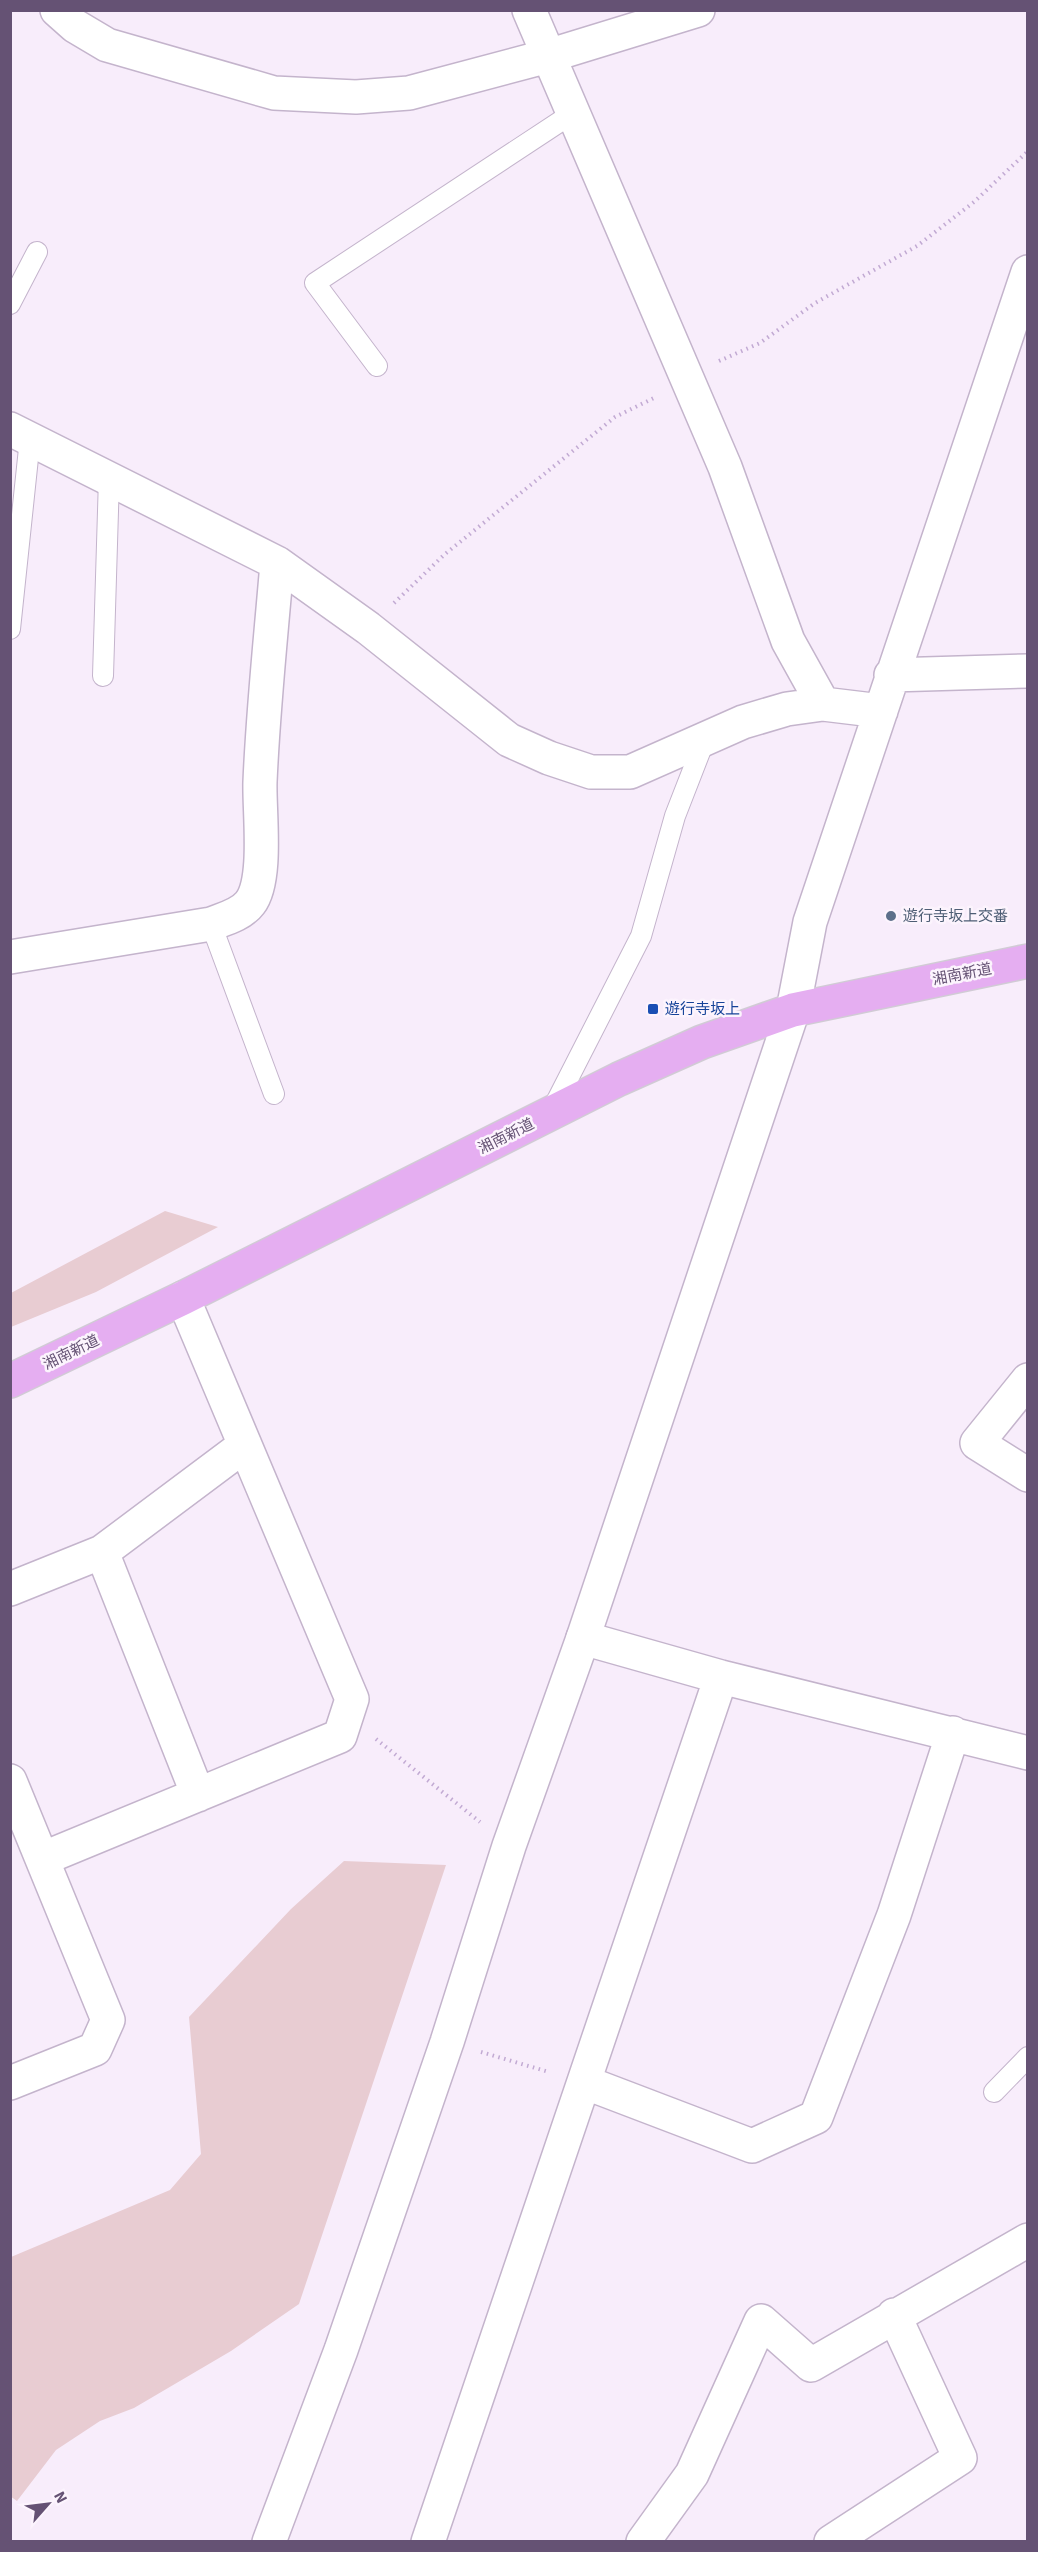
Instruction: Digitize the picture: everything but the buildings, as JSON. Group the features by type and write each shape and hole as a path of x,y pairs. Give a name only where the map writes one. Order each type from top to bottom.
{"main road":[{"name":"湘南新道","path":"10,1381 183,1298 619,1079 702,1042 793,1010 1028,961"}],"street":[{"path":"57,10 75,26 107,45 274,93 356,97 409,93 548,56 698,10"},
{"path":"529,10 724,467 788,641 823,704"},
{"path":"269,2541 341,2350 447,2042 509,1846 584,1638 793,1010 810,922 1028,272"},
{"path":"20,434 277,563 368,628 509,740 549,758 591,772 630,772 743,722 787,710 823,704 881,711"},
{"path":"10,957 211,924 235,916 251,902 259,878 260,783 277,563"},
{"path":"891,675 1028,671"},
{"path":"42,1859 340,1736 352,1699 183,1298"},
{"path":"1028,1380 977,1443 1028,1474"},
{"path":"10,1589 102,1552 245,1445"},
{"path":"102,1552 198,1795"},
{"path":"584,1638 721,1677 1028,1753"},
{"path":"428,2541 721,1677"},
{"path":"584,2082 753,2146 816,2117 894,1915 954,1733"},
{"path":"10,1781 108,2020 95,2049 10,2083"},
{"path":"643,2541 692,2474 761,2321 811,2365 894,2315 1028,2240"},
{"path":"831,2541 960,2458 894,2315"}],"lane":[{"path":"377,366 315,283 573,113"},
{"path":"10,304 37,252"},
{"path":"10,628 20,434"},
{"path":"103,676 109,478"},
{"path":"550,1114 641,936 675,816 705,739"},
{"path":"211,924 274,1094"},
{"path":"994,2092 1028,2057"}],"path":[{"path":"346,1718 398,1754 509,1846"},
{"path":"447,2042 584,2082"}],"shaded area":[{"path":"165,1211 218,1227 96,1292 11,1327 11,1293"},
{"path":"344,1861 446,1865 299,2304 231,2351 134,2408 100,2421 56,2450 17,2501 10,2496 11,2257 170,2190 201,2154 189,2017 291,1909"}],"place":[{"name":"遊行寺坂上交番","path":"891,916"},
{"name":"遊行寺坂上","path":"653,1009"}]}
